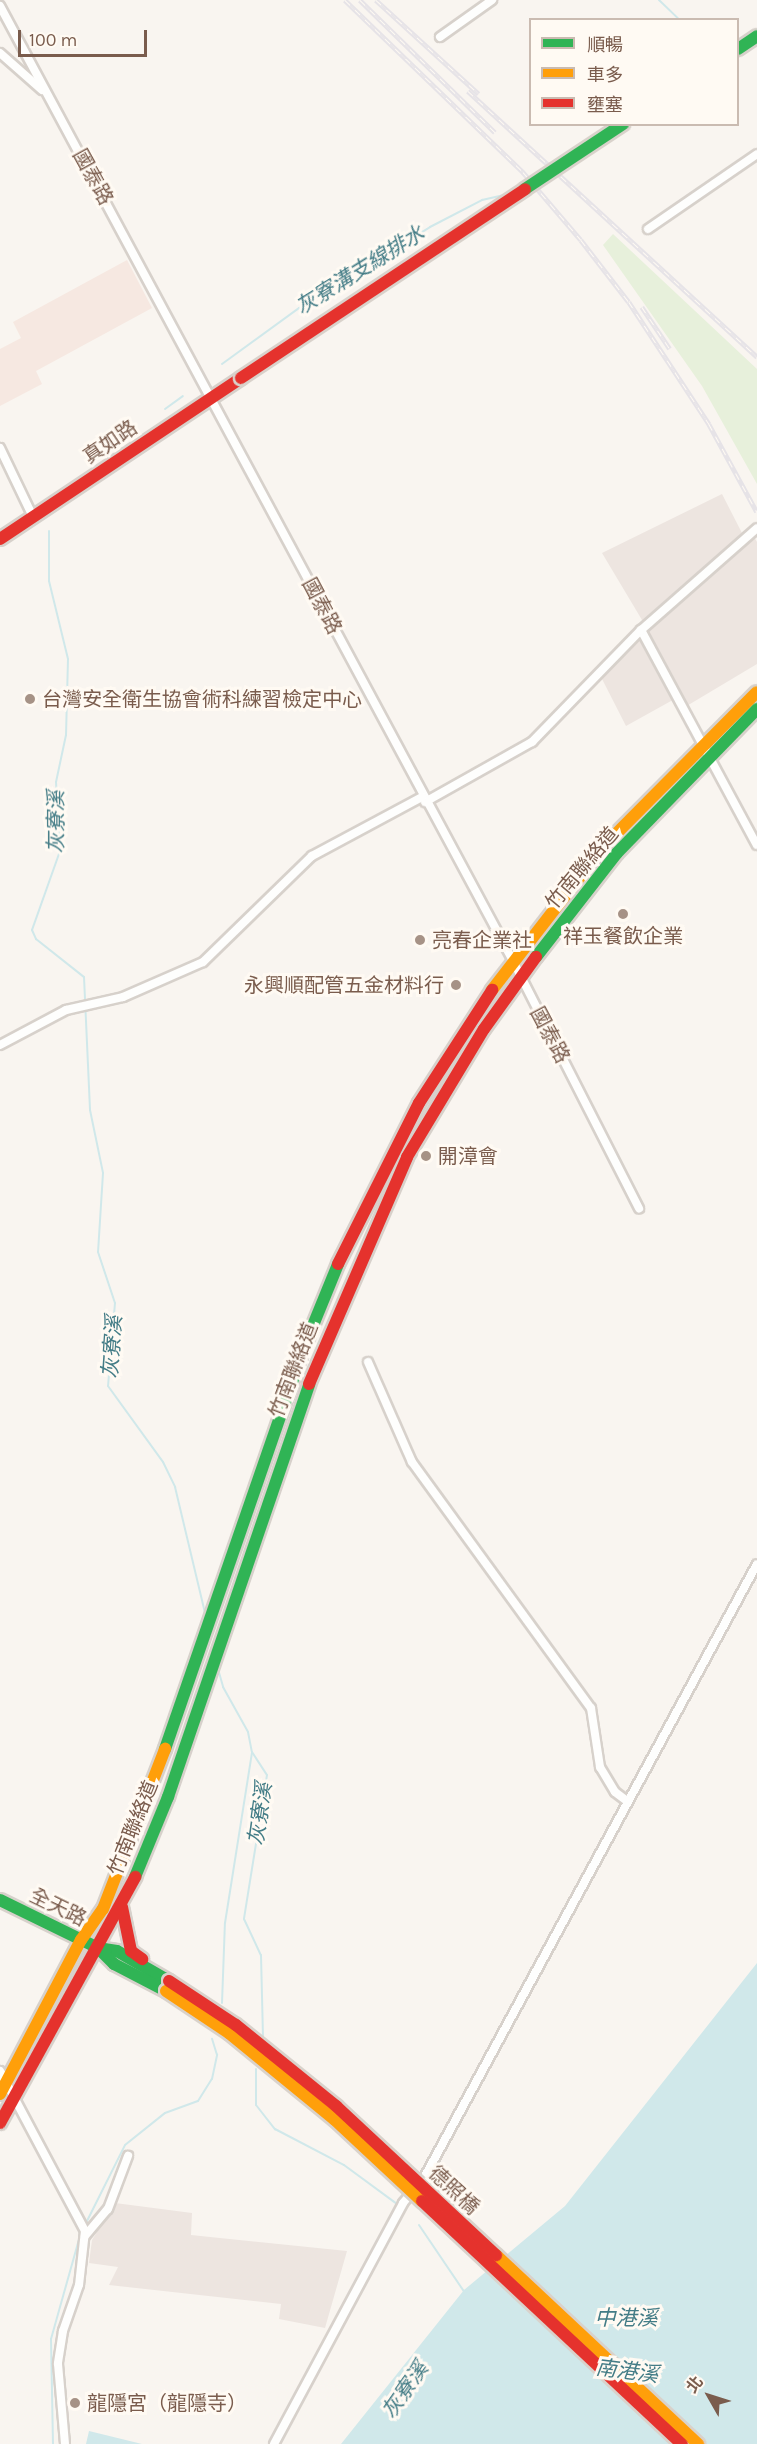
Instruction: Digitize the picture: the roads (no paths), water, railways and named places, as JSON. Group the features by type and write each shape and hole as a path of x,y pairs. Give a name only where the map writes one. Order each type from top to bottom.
{"main road":[{"path":"739,47 757,36"},
{"name":"真如路","path":"0,539 620,126"},
{"name":"竹南聯絡道","path":"3,2089 81,1940 103,1909 190,1683 305,1345 352,1231 419,1103 512,959 603,847 701,744 757,692"},
{"name":"竹南聯絡道","path":"0,2123 17,2097 122,1907 206,1689 235,1591 302,1400 360,1252 407,1157 519,978 617,853 757,709"},
{"name":"全天路","path":"0,1900 98,1948 114,1964 167,1986"},
{"path":"122,1907 131,1950 167,1986"},
{"name":"德照橋","path":"167,1986 229,2033 334,2120 682,2444"},
{"name":"德照橋","path":"167,1986 236,2025 336,2106 698,2444"}],"street":[{"path":"440,37 492,0"},
{"name":"國泰路","path":"0,6 512,959 519,978 639,1208"},
{"path":"0,52 46,94"},
{"path":"648,229 757,154"},
{"path":"0,448 33,517"},
{"path":"0,1045 66,1010 100,1003 203,962 312,856 532,742 640,630 757,528"},
{"path":"640,630 757,845"},
{"path":"368,1362 411,1462 591,1708 600,1767 615,1792 627,1801"},
{"path":"273,2444 403,2203 424,2178 757,1564"},
{"path":"0,2071 3,2089 17,2097 84,2230 79,2285 63,2331 58,2364 65,2444"},
{"path":"84,2230 108,2209 128,2156"}],"water":[{"name":"中港溪","path":"757,1963 757,2444 341,2444 464,2290 565,2206"},
{"path":"89,2431 142,2444 86,2444"}],"waterway":[{"name":"灰寮溝支線排水","path":"659,0 678,18"},
{"name":"灰寮溝支線排水","path":"222,364 299,308 430,227 482,200 507,194"},
{"name":"灰寮溝支線排水","path":"165,409 183,396"},
{"name":"灰寮溪","path":"49,531 49,581 68,659 66,735 56,782 60,851 32,930 36,939 84,977 90,1110 103,1173 98,1252 115,1303 108,1386 163,1462 175,1487 206,1617"},
{"name":"灰寮溪","path":"218,1669 223,1687 248,1732 252,1752 267,1775 244,1919 261,1955 263,2036"},
{"path":"222,2003 225,1923 252,1752"},
{"path":"85,2225 125,2145 165,2113 198,2101 212,2079 217,2055 212,2039"},
{"name":"灰寮溪","path":"256,2069 256,2105 275,2129 344,2165 397,2204"},
{"name":"灰寮溪","path":"419,2225 465,2293"},
{"path":"53,2444 51,2339 82,2229"}],"railway":[{"path":"345,0 523,172 581,240 629,302 709,424 757,512"},
{"path":"360,0 495,132"},
{"path":"376,0 479,94"},
{"path":"468,91 757,357"},
{"path":"642,307 670,349"}],"place":[{"name":"台灣安全衛生協會術科練習檢定中心","path":"30,699"},
{"name":"祥玉餐飲企業","path":"623,914"},
{"name":"亮春企業社","path":"420,940"},
{"name":"永興順配管五金材料行","path":"456,985"},
{"name":"開漳會","path":"426,1156"},
{"name":"龍隱宮（龍隱寺）","path":"75,2403"}],"water label":[{"name":"南港溪","path":"627,2371"}]}
